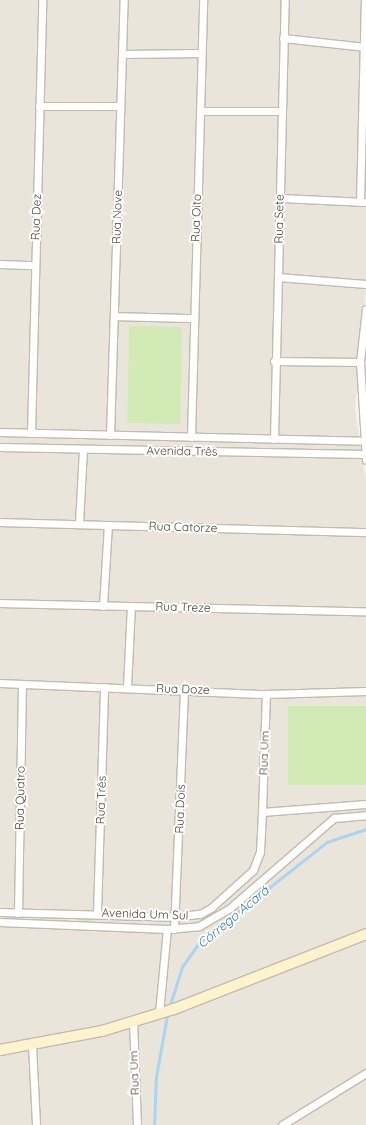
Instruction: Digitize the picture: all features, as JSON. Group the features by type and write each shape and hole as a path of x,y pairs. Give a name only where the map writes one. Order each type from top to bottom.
{"street":[{"name":"Rua Dez","path":"31,433 42,0"},
{"name":"Rua Nove","path":"110,435 124,0"},
{"name":"Rua Oito","path":"191,437 193,318 203,0"},
{"name":"Rua Sete","path":"274,439 274,361 280,198 280,111 285,0"},
{"path":"280,198 363,202 364,0"},
{"path":"283,38 364,46"},
{"path":"122,54 201,53"},
{"path":"39,106 120,106"},
{"path":"200,111 280,111"},
{"path":"0,264 35,265"},
{"path":"278,277 366,284"},
{"path":"365,457 360,362 366,309"},
{"path":"115,316 193,318"},
{"path":"274,361 360,362"},
{"name":"Avenida Três","path":"0,432 363,441"},
{"path":"59,434 59,448"},
{"path":"160,436 162,450"},
{"path":"226,438 226,451"},
{"path":"306,440 307,453"},
{"name":"Avenida Três","path":"0,447 307,453 365,457"},
{"path":"79,524 83,449"},
{"name":"Rua Catorze","path":"0,522 366,532"},
{"path":"103,606 108,525"},
{"name":"Rua Treze","path":"0,603 366,612"},
{"path":"127,687 131,606"},
{"name":"Rua Doze","path":"0,683 184,688 266,694 366,691"},
{"name":"Rua Quatro","path":"18,913 22,684"},
{"name":"Rua Três","path":"97,913 104,687"},
{"name":"Rua Dois","path":"167,1011 170,929 174,917 184,688"},
{"name":"Rua Um","path":"262,812 266,694"},
{"path":"262,812 332,808 366,804"},
{"path":"332,808 334,818 366,814"},
{"name":"Avenida Um Sul","path":"0,912 97,913 174,917 200,914 245,880 256,865 262,812"},
{"name":"Avenida Um Sul","path":"0,922 32,922 170,929 207,923 230,908 334,818"},
{"path":"223,898 230,908"},
{"path":"32,922 33,913"},
{"path":"143,928 144,915"},
{"path":"0,1050 32,1045 133,1021 167,1011 366,934"},
{"name":"Rua Um","path":"133,1021 137,1125"},
{"path":"32,1045 36,1125"},
{"path":"282,1125 366,1073"}],"shaded area":[{"path":"0,0 366,0 366,288 355,409 366,481 366,1125 0,1125"}],"green space":[{"path":"129,326 182,327 180,424 127,423"},
{"path":"288,706 366,706 366,785 288,785"}],"waterway":[{"name":"Córrego Acará","path":"169,1008 182,967 199,943 327,842 366,829"},
{"name":"Córrego Acará","path":"154,1125 156,1077 167,1015"}]}
